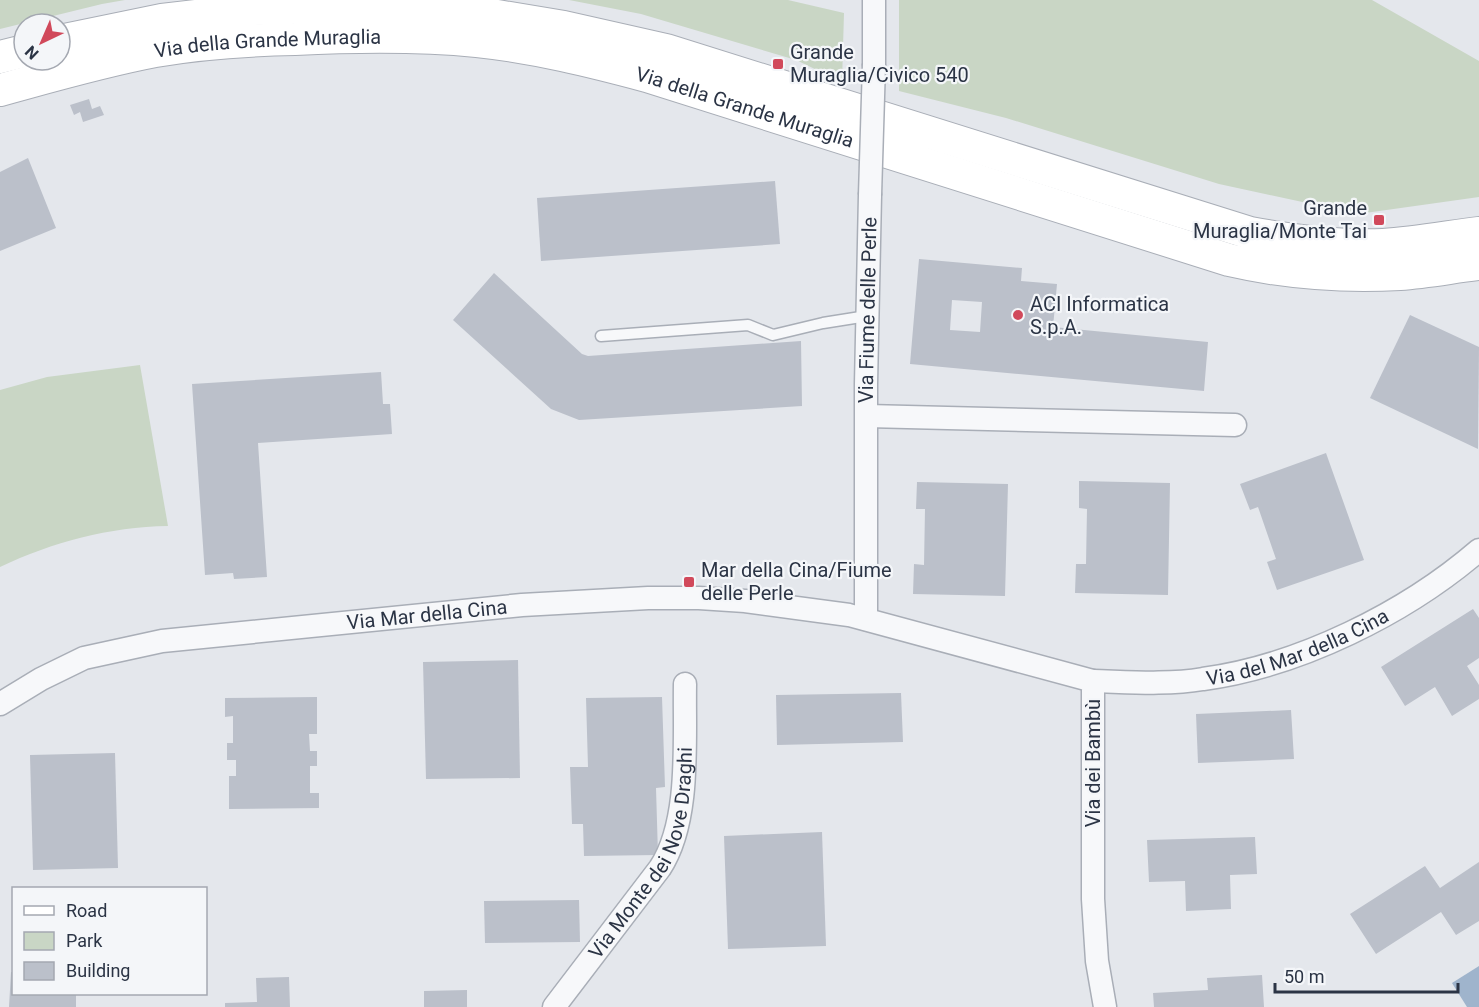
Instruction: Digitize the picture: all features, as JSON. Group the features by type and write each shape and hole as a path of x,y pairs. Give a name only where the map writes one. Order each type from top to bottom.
{"street":[{"name":"Via Fiume delle Perle","path":"866,619 867,316 874,0"},
{"name":"Via della Grande Muraglia","path":"72,39 162,20 254,9 361,6 479,13 574,29 666,50 1250,233 1318,243 1373,245 1399,244 1479,233"},
{"name":"Via della Grande Muraglia","path":"0,90 123,58 178,48 262,40 352,37 417,37 479,41 565,56 646,76 1229,260 1293,271 1363,275 1401,274 1479,264"},
{"path":"867,416 1235,425"},
{"name":"Via del Mar della Cina","path":"1093,681 1201,680 1279,662 1342,636 1398,607 1438,583 1479,550"},
{"name":"Via Mar della Cina","path":"0,704 64,667 84,658 114,650 162,641 330,623 522,605 667,598 772,603 866,619"},
{"name":"Via dei Bambù","path":"866,619 1093,681 1093,899 1097,961 1105,1007"},
{"name":"Via Monte dei Nove Draghi","path":"554,1007 656,874 672,846 682,795 685,684"}],"lane":[{"path":"601,336 748,325 773,335 823,323 867,316"}],"green space":[{"path":"0,0 125,0 69,12 12,12 12,26 0,29"},
{"path":"569,0 788,0 844,13 842,82 796,60 641,14"},
{"path":"899,0 1372,0 1479,61 1479,197 1358,214 1219,184 1006,118 899,91"},
{"path":"140,365 168,526 124,529 61,543 0,567 0,390 47,377"}],"water":[{"path":"1479,966 1479,1007 1467,1007 1452,983"}],"building":[{"path":"89,99 92,109 100,106 104,115 83,122 80,112 74,115 70,105"},
{"path":"28,158 56,228 0,251 0,172"},
{"path":"775,181 780,244 541,261 537,198"},
{"name":"ACI Informatica S.p.A.","path":"919,259 1022,268 1021,281 1057,284 1053,327 1208,342 1204,391 910,364","holes":["952,300 982,302 980,332 950,330"]},
{"path":"494,273 582,354 588,356 801,341 802,406 579,420 551,409 453,320"},
{"path":"1410,315 1479,347 1478,449 1370,398"},
{"path":"381,372 383,404 390,404 392,434 258,443 267,577 234,579 233,573 205,575 192,384"},
{"path":"1326,453 1364,560 1277,590 1267,562 1276,559 1258,507 1250,510 1240,484"},
{"path":"1079,481 1170,483 1168,595 1075,593 1076,564 1086,564 1087,509 1079,508"},
{"path":"917,482 1008,484 1005,596 913,594 914,564 924,565 925,509 916,509"},
{"path":"1473,609 1479,618 1479,658 1467,666 1479,685 1479,699 1452,716 1435,687 1405,706 1381,667"},
{"path":"518,660 520,778 426,779 423,662"},
{"path":"901,693 903,742 777,745 776,695"},
{"path":"317,697 317,734 309,734 310,751 317,751 317,766 310,766 310,793 319,793 319,808 229,809 229,776 236,776 236,760 227,760 227,743 233,743 233,716 225,717 225,698"},
{"path":"662,697 665,787 656,788 658,855 584,856 583,824 572,824 570,767 588,767 586,698"},
{"path":"1291,710 1294,759 1198,763 1196,714"},
{"path":"115,753 118,868 33,870 30,755"},
{"path":"822,832 826,946 728,949 724,836"},
{"path":"1255,837 1257,874 1230,875 1231,909 1186,911 1185,881 1149,882 1147,840"},
{"path":"1479,862 1479,921 1456,935 1441,912 1376,954 1350,914 1425,866 1440,888"},
{"path":"579,900 580,942 485,943 484,901"},
{"path":"11,972 12,995 76,995 76,1007 9,1007"},
{"path":"1262,975 1264,1007 1154,1007 1153,993 1208,990 1207,978"},
{"path":"289,977 290,1007 225,1007 225,1003 257,1002 256,978"},
{"path":"467,990 467,1007 424,1007 424,991"}],"place":[{"name":"Grande Muraglia/Civico 540","path":"778,64"},
{"name":"Grande Muraglia/Monte Tai","path":"1379,220"},
{"name":"ACI Informatica S.p.A.","path":"1018,315"},
{"name":"Mar della Cina/Fiume delle Perle","path":"689,582"}]}
